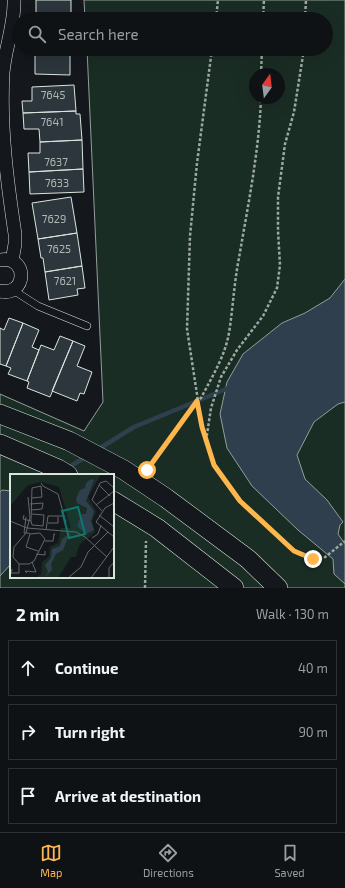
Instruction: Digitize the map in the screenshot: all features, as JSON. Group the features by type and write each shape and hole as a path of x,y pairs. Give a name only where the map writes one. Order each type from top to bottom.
{"main road":[{"path":"0,414 69,441 124,470 166,498 248,559 278,588"},
{"path":"0,444 66,474"},
{"path":"114,502 158,528 234,588"}],"street":[{"path":"13,12 14,0"},
{"path":"6,290 20,282 22,276 18,266 6,261 15,244 15,234 6,172 1,110 3,72 12,22"}],"lane":[{"path":"6,290 38,306 87,326"}],"path":[{"path":"217,12 218,0"},
{"path":"263,12 264,0"},
{"path":"305,12 306,0"},
{"path":"211,56 198,156 190,236 187,329 202,427 214,465 240,501 294,551 313,559 324,558 345,541"},
{"path":"262,56 262,68"},
{"path":"206,441 211,408 221,377 237,350 263,316 277,288 280,265 278,197 286,144 294,112 303,56"},
{"path":"147,470 197,401 202,398 217,369 228,335 260,125 261,104"},
{"path":"145,588 146,540"}],"green space":[{"path":"84,0 345,0 345,588 0,588 0,394 84,431 103,402 87,56 333,56 333,12 85,12"}],"water":[{"path":"345,279 345,402 338,404 314,422 297,455 305,479 327,500 343,522 340,525 338,534 345,544 345,584 334,574 333,559 298,530 252,486 227,448 220,414 227,382 243,354 282,323 305,313 330,298"},
{"path":"2,490 10,491 10,565 0,576 0,492"}],"building":[{"path":"36,0 71,0 71,12 36,12"},
{"path":"35,56 70,56 70,75 35,74"},
{"path":"74,85 76,111 23,113 22,101 32,101 32,87"},
{"path":"76,111 76,114 80,114 82,140 40,142 39,129 24,129 23,113"},
{"path":"82,140 83,169 29,172 28,153 40,153 40,142"},
{"path":"83,169 84,192 30,194 29,172"},
{"path":"71,197 77,233 38,239 32,203"},
{"path":"77,233 82,266 45,272 38,239"},
{"path":"82,266 85,288 77,289 78,295 49,300 45,272"},
{"path":"9,318 23,323 6,366 0,364 0,328 4,330"},
{"path":"23,323 39,330 32,347 39,350 27,381 8,374 11,368 6,366"},
{"path":"60,336 73,341 50,397 27,388 29,382 27,381 41,345 54,350"},
{"path":"73,341 85,346 77,366 92,372 84,394 80,393 77,401 52,391"}],"waterway":[{"path":"97,450 134,427 231,387"},
{"path":"66,469 87,456"}],"route":[{"path":"147,470 197,401 202,427 214,465 240,501 294,551 313,559"}]}
